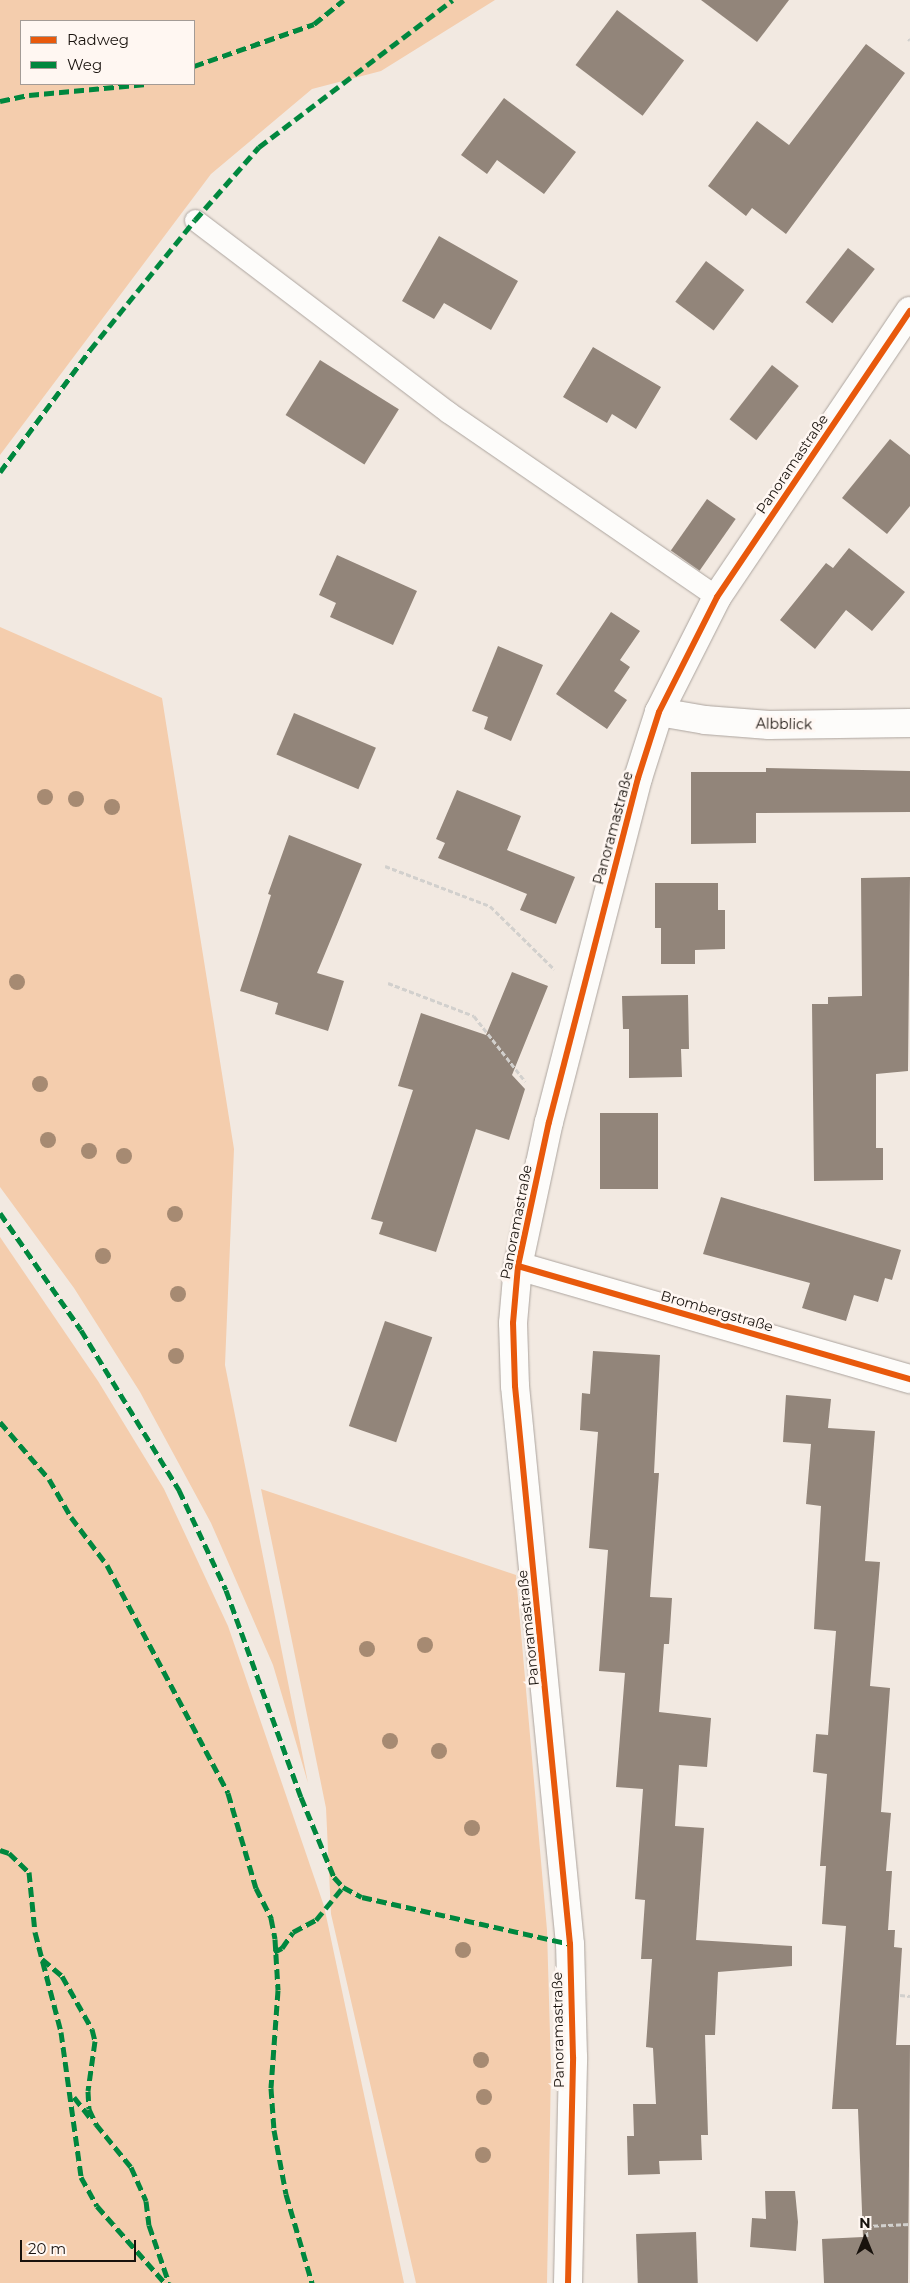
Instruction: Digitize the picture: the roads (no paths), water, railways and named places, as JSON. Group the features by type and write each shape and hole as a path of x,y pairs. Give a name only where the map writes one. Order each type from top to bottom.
{"street":[{"name":"Panoramastraße","path":"568,2283 572,2057 570,1944 515,1386 514,1323 518,1266 552,1114 638,778 659,712 717,597 910,311"},
{"name":"Albblick","path":"659,712 705,720 769,725 910,723"},
{"name":"Brombergstraße","path":"518,1266 910,1379"}],"lane":[{"path":"195,220 448,412 717,597"}]}
